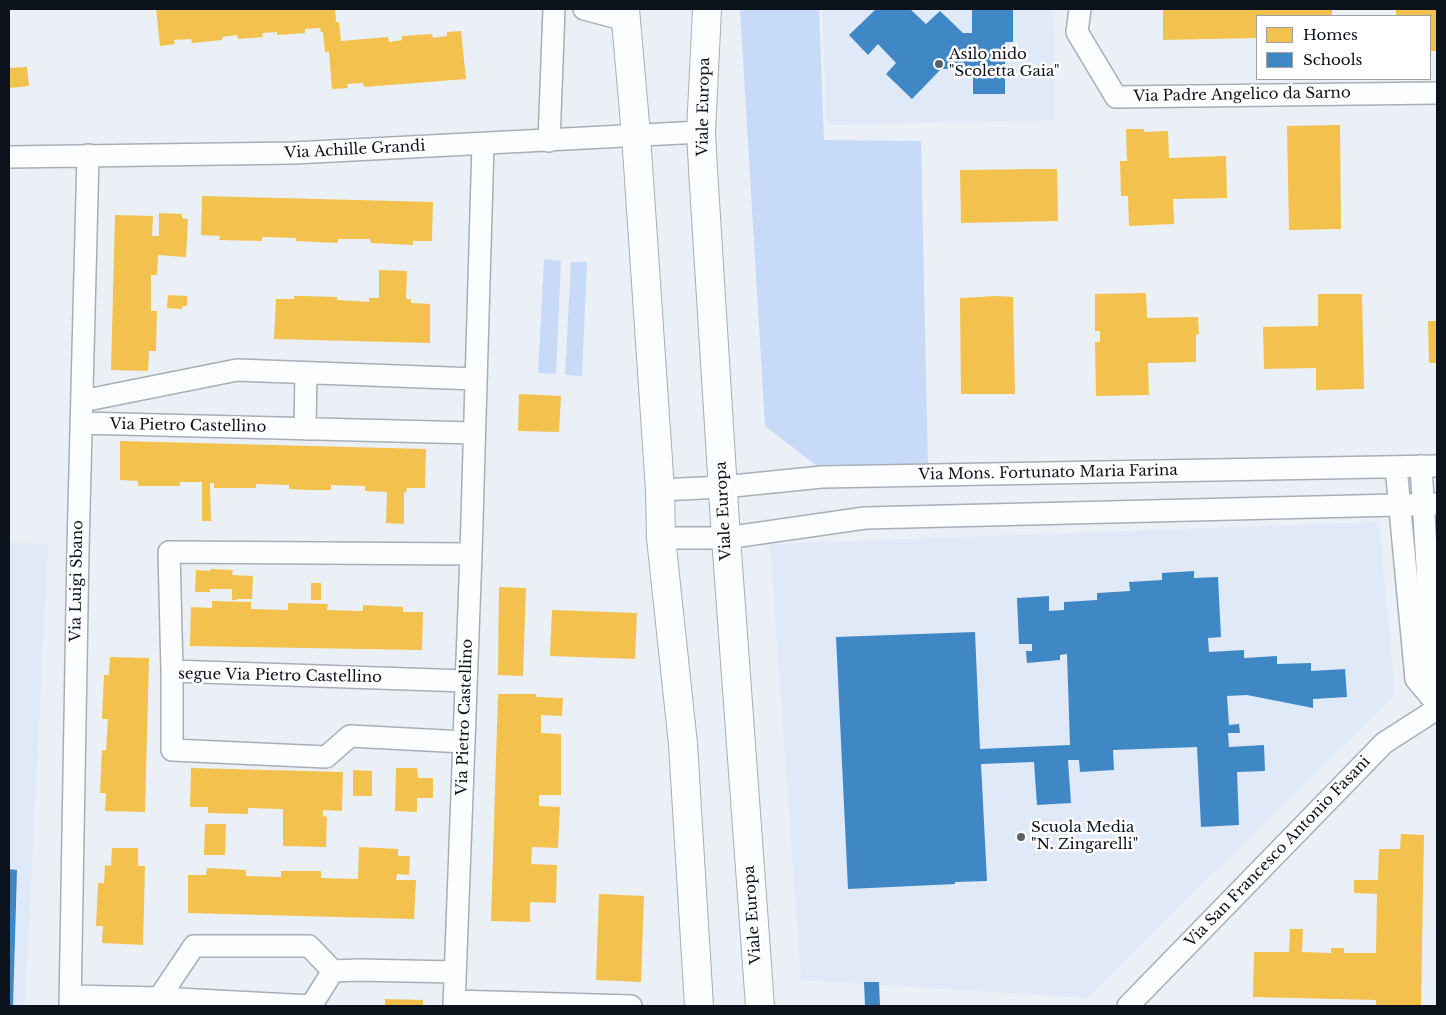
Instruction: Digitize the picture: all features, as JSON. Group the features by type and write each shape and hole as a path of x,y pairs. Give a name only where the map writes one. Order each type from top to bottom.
{"street":[{"path":"549,141 554,9"},
{"path":"584,9 626,15 660,490 661,538 683,744 699,1006"},
{"name":"Via Padre Angelico da Sarno","path":"1080,9 1077,32 1116,96 1437,93"},
{"name":"Viale Europa","path":"705,11 701,132 726,538 760,1006"},
{"name":"Via Achille Grandi","path":"9,157 294,153 701,132"},
{"name":"Via Pietro Castellino","path":"482,144 471,554 454,1004 630,1006"},
{"name":"Via Luigi Sbano","path":"70,1001 88,155"},
{"name":"Via Pietro Castellino","path":"82,401 236,370 476,379"},
{"path":"305,429 306,372"},
{"name":"Via Pietro Castellino","path":"81,424 474,433"},
{"path":"1429,466 1430,615 1437,682"},
{"name":"Via Mons. Fortunato Maria Farina","path":"660,490 723,487 822,477 1429,466"},
{"path":"1396,467 1416,679 1437,704"},
{"path":"661,538 726,538 865,518 1430,504"},
{"path":"172,671 169,552 471,554"},
{"name":"segue Via Pietro Castellino","path":"464,742 350,736 326,757 172,750 172,671 466,681"},
{"name":"Via San Francesco Antonio Fasani","path":"1128,1006 1384,742 1437,709"},
{"path":"159,998 194,946 309,946 333,971 454,972"},
{"path":"70,1001 159,998 311,1006 333,971"}],"shaded area":[{"path":"740,9 819,9 824,140 921,141 928,467 818,467 765,426"},
{"name":"Asilo nido \"Scoletta Gaia\"","path":"822,9 1053,9 1055,120 827,125"},
{"path":"544,259 561,261 556,374 538,373"},
{"path":"571,262 587,262 582,376 565,375"},
{"name":"Scuola Media \"N. Zingarelli\"","path":"1379,522 1395,694 1088,998 801,980 770,544"},
{"path":"9,543 48,544 25,1006 9,1006"}],"building: Homes":[{"path":"156,9 335,9 336,22 339,22 341,41 388,37 389,42 402,40 402,36 432,34 433,38 447,36 447,32 461,31 466,79 364,87 363,83 347,84 348,88 332,89 329,52 325,52 323,32 321,32 320,28 305,29 305,33 277,35 277,32 262,33 263,37 238,39 237,35 222,37 222,40 192,43 191,39 174,40 175,44 160,46"},
{"path":"1163,9 1332,9 1332,15 1256,15 1256,38 1163,40"},
{"path":"1396,9 1437,9 1437,51 1431,51 1431,15 1396,15"},
{"path":"27,67 29,86 9,88 9,68"},
{"path":"1340,125 1341,229 1289,230 1287,126"},
{"path":"1126,129 1144,129 1144,132 1168,131 1169,158 1226,156 1227,198 1173,199 1174,224 1129,226 1128,196 1121,196 1120,161 1127,161"},
{"path":"1057,169 1058,221 961,223 960,170"},
{"path":"202,196 433,202 432,241 413,241 413,245 371,243 370,239 338,239 338,243 296,241 296,238 262,237 262,241 219,240 220,236 201,235"},
{"path":"159,213 182,214 182,218 188,219 186,257 158,255 157,275 151,275 151,311 157,311 156,351 149,351 148,371 111,370 115,215 153,216 152,236 159,236"},
{"path":"379,270 407,271 406,299 411,299 411,303 430,304 430,343 274,339 276,299 294,299 294,296 337,297 337,300 369,302 369,298 379,298"},
{"path":"1146,293 1147,318 1198,317 1199,334 1196,335 1196,362 1148,363 1149,395 1096,396 1095,342 1100,342 1100,331 1095,331 1095,294"},
{"path":"1318,294 1362,294 1364,389 1316,390 1316,368 1264,369 1263,327 1318,326"},
{"path":"168,295 187,296 187,306 182,306 182,309 167,308"},
{"path":"1013,297 1015,394 961,394 960,298"},
{"path":"1428,321 1437,321 1437,363 1429,363"},
{"path":"519,394 561,396 559,432 518,431"},
{"path":"120,441 426,449 425,488 407,488 406,493 404,492 404,524 386,523 387,492 365,491 365,486 331,485 331,490 309,490 289,489 289,485 256,484 256,488 214,488 214,483 210,483 211,521 202,521 202,482 180,482 180,486 138,486 138,481 120,480"},
{"path":"211,569 233,570 232,575 253,576 252,599 232,600 232,589 210,589 210,592 195,592 196,570 210,571"},
{"path":"311,583 321,583 321,600 311,600"},
{"path":"499,587 526,588 523,676 498,675"},
{"path":"212,601 251,602 251,609 288,610 288,603 328,604 327,610 363,611 363,605 403,607 403,612 423,612 422,650 190,646 191,607 212,608"},
{"path":"552,610 637,613 635,659 550,656"},
{"path":"110,657 149,658 145,812 105,811 106,793 100,793 102,750 106,750 108,719 102,719 104,675 109,675"},
{"path":"498,694 536,694 536,697 563,698 562,716 541,715 541,733 561,734 561,795 539,795 539,806 560,807 558,848 532,847 531,864 557,865 556,903 530,902 530,922 491,921"},
{"path":"191,768 343,772 342,811 323,810 323,816 327,817 326,847 283,846 283,809 248,808 248,814 208,813 208,807 190,807"},
{"path":"396,768 417,768 418,778 433,778 433,798 417,798 417,812 395,811"},
{"path":"353,770 372,771 372,796 353,796"},
{"path":"205,824 226,824 225,855 204,855"},
{"path":"1401,834 1424,835 1421,1006 1376,1006 1376,1000 1253,997 1254,952 1289,952 1290,929 1303,929 1302,952 1331,953 1331,948 1344,948 1344,953 1376,953 1377,894 1354,893 1354,880 1378,880 1379,849 1400,849"},
{"path":"359,847 398,849 398,856 410,856 409,875 397,874 396,880 416,880 414,919 188,913 188,875 206,875 207,868 246,870 246,876 281,877 281,871 321,871 321,878 358,879"},
{"path":"112,848 138,848 138,866 145,866 143,945 102,943 103,926 96,926 98,883 104,883 105,865 111,866"},
{"path":"599,894 644,896 641,982 596,980"},
{"path":"385,999 423,1000 423,1006 385,1006"}],"building: Schools":[{"name":"Asilo nido \"Scoletta Gaia\"","path":"876,9 910,9 926,24 940,11 963,33 972,33 972,9 1013,9 1013,42 1005,42 1005,94 973,94 973,69 941,69 912,99 886,74 896,63 878,44 868,55 849,35"},
{"path":"1194,571 1194,578 1218,577 1221,637 1208,638 1209,652 1244,650 1244,658 1277,656 1277,664 1311,663 1311,671 1345,669 1347,697 1313,699 1313,708 1247,695 1227,696 1229,725 1239,724 1240,733 1228,733 1229,747 1264,745 1265,771 1237,772 1239,825 1201,827 1197,747 1113,750 1114,770 1080,772 1079,760 1068,760 1071,803 1037,805 1034,762 981,764 987,881 848,889 836,637 975,632 980,749 1070,745 1067,654 1060,655 1060,660 1027,663 1026,651 1032,651 1032,644 1019,644 1017,598 1049,596 1049,611 1064,610 1064,602 1097,600 1097,593 1130,591 1129,582 1162,580 1162,573"},
{"path":"9,869 17,870 13,1006 9,1006"},
{"path":"864,982 879,982 880,1005 865,1005"}],"place":[{"name":"Asilo nido \"Scoletta Gaia\"","path":"939,64"},
{"name":"Scuola Media \"N. Zingarelli\"","path":"1021,837"}]}
